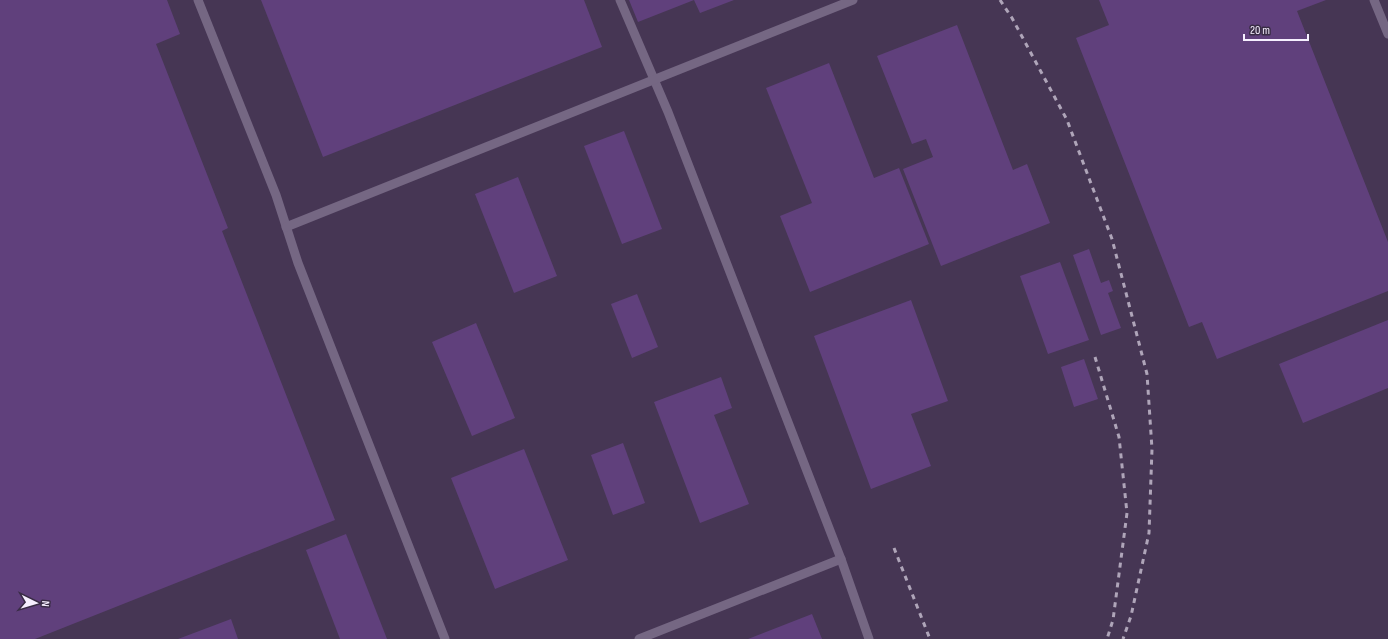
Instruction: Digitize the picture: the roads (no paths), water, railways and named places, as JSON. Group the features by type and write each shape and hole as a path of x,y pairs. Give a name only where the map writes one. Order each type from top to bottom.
{"lane":[{"path":"198,0 276,195 300,270 445,639"},
{"path":"620,0 670,119 841,559 869,639"},
{"path":"286,227 853,0"},
{"path":"1374,0 1388,34"},
{"path":"639,639 841,559"}],"railway":[{"path":"1000,0 1012,18 1067,120 1112,239 1147,374 1152,449 1149,533 1131,616 1123,639"},
{"path":"1095,357 1119,437 1127,513 1113,620 1107,639"},
{"path":"894,548 930,639"}]}
